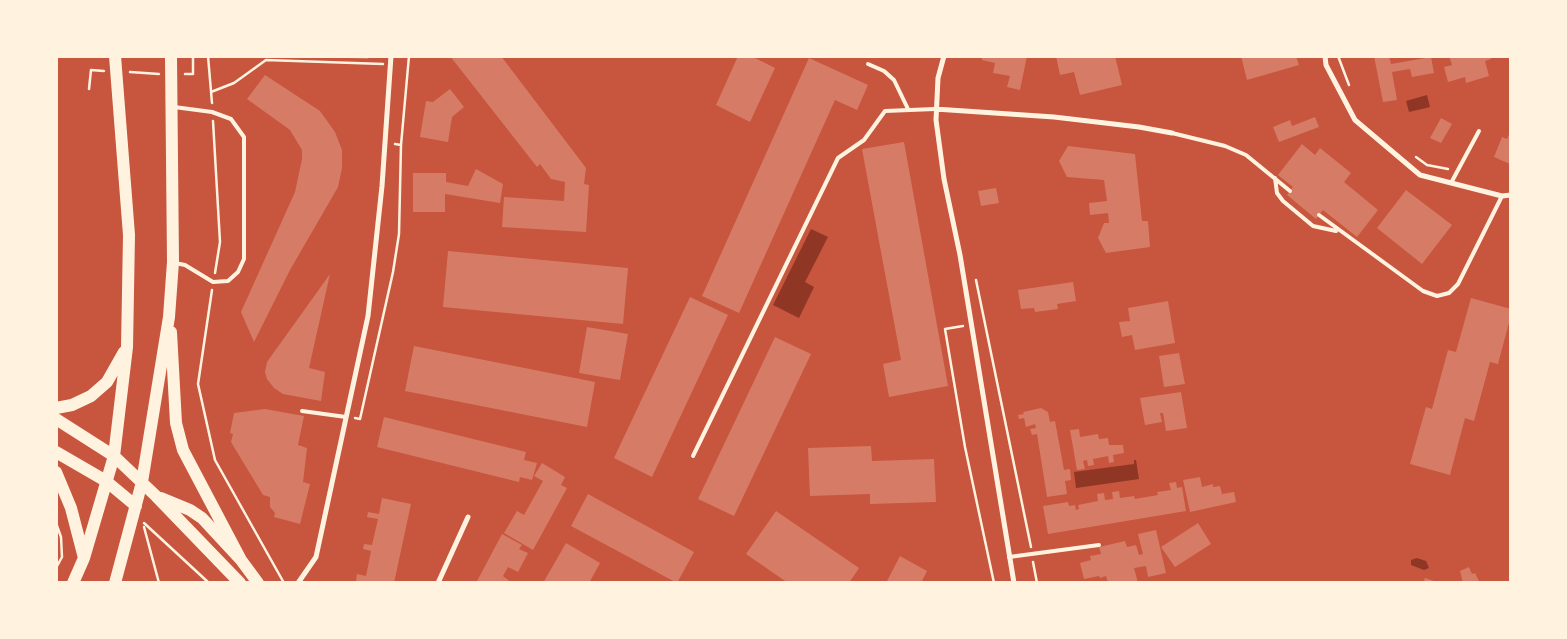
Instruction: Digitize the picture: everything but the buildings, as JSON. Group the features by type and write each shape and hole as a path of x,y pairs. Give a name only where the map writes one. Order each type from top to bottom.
{"main road":[{"path":"73,583 84,558 114,456 127,347 129,234 115,56"},
{"path":"115,583 142,482 169,317 172,262 171,56"},
{"path":"169,317 174,358 176,423 183,450 240,560"},
{"path":"56,408 91,396 108,382 127,347"},
{"path":"56,419 114,456 156,496 240,583"},
{"path":"56,452 106,481 136,506"},
{"path":"56,472 71,508 84,558"},
{"path":"156,496 190,510 202,518 258,583"}],"street":[{"path":"298,583 316,557 368,316 390,56"},
{"path":"944,56 938,78 935,108 944,179 960,255 1014,583"},
{"path":"1325,56 1326,65 1354,120 1420,175 1502,196 1511,195"},
{"path":"935,108 1054,117 1139,126 1172,133"},
{"path":"438,583 468,518"}],"lane":[{"path":"868,64 884,71 894,80 908,109"},
{"path":"172,106 212,112 231,120 244,137 244,259 238,272 228,281 213,282 185,265 172,262"},
{"path":"694,456 838,158 864,140 885,111 935,108"},
{"path":"1451,183 1479,131"},
{"path":"1172,133 1225,146 1246,154 1290,191"},
{"path":"1275,178 1277,193 1283,201 1313,226 1338,231"},
{"path":"1319,215 1338,231 1423,291 1438,296 1449,293 1458,284 1502,196"},
{"path":"302,411 346,417"},
{"path":"1009,557 1100,545"}],"path":[{"path":"179,74 193,74 193,56"},
{"path":"208,56 220,242 198,384 215,460 284,583"},
{"path":"346,417 360,419 393,272 399,234 401,145 409,56"},
{"path":"1338,56 1350,86"},
{"path":"211,92 234,83 266,60 390,64"},
{"path":"89,90 91,70 109,71"},
{"path":"127,72 163,74"},
{"path":"384,142 401,145"},
{"path":"1412,154 1427,165 1458,171"},
{"path":"986,324 1037,583"},
{"path":"972,325 946,330 965,447 994,583"},
{"path":"159,583 143,521 209,583"},
{"path":"56,523 61,537 62,557 56,568"}],"shaded area":[{"path":"1427,95 1430,107 1409,112 1406,101"},
{"path":"811,229 828,237 805,282 814,287 799,318 773,305"},
{"path":"1134,460 1136,460 1139,479 1076,488 1074,472 1134,464"},
{"path":"1417,558 1426,561 1429,568 1424,570 1411,565 1411,560"}]}
